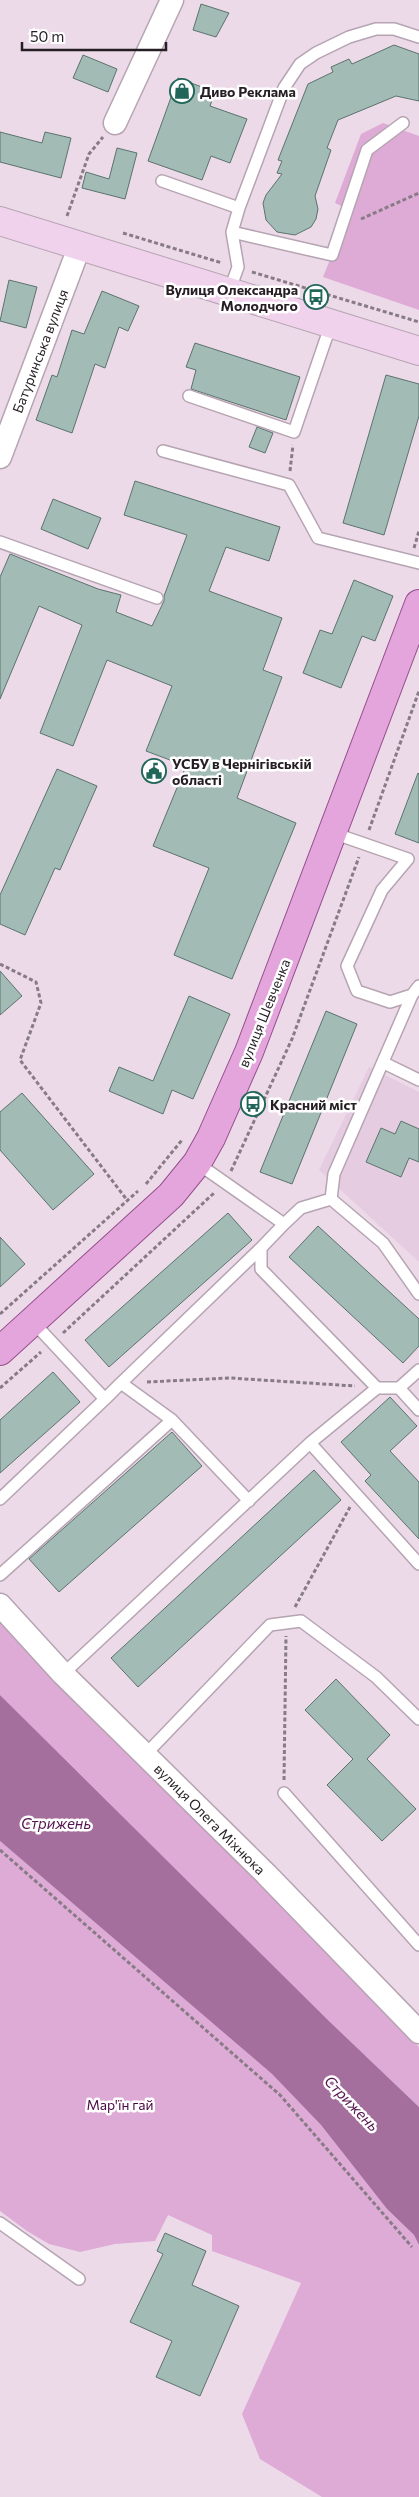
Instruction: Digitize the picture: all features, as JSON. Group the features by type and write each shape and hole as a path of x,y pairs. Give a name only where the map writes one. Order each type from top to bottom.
{"main road":[{"path":"0,221 79,232 233,280 331,324 419,351"},
{"name":"вулиця Шевченка","path":"0,1351 171,1195 197,1163 211,1138 249,1052 416,619"}],"street":[{"path":"114,123 172,0"},
{"name":"Батуринська вулиця","path":"0,457 79,232"},
{"name":"вулиця Олега Міхнюка","path":"0,1606 63,1674 266,1874 419,2032"}],"lane":[{"path":"233,280 232,232 239,208 284,88 300,64 349,37 376,30 394,29 419,37"},
{"path":"232,232 332,255 367,150 403,123"},
{"path":"162,181 239,208"},
{"path":"189,396 294,432 331,324"},
{"path":"162,451 289,485 318,538 419,564"},
{"path":"0,542 157,598"},
{"path":"333,833 413,861 382,890 348,966 357,991 390,1002 415,990"},
{"path":"331,1199 334,1174 415,990"},
{"path":"384,1063 419,1080"},
{"path":"197,1163 284,1224"},
{"path":"0,1499 262,1248 301,1208 331,1199"},
{"path":"331,1199 383,1243 419,1294"},
{"path":"262,1248 261,1269 377,1388"},
{"path":"33,1322 105,1399"},
{"path":"63,1674 310,1444 377,1388 400,1388 419,1370"},
{"path":"121,1383 172,1420 248,1500"},
{"path":"400,1388 419,1410"},
{"path":"0,1575 172,1420"},
{"path":"310,1444 419,1564"},
{"path":"145,1755 270,1624 301,1621 376,1677 419,1719"},
{"path":"284,1793 419,1945"},
{"path":"0,2223 79,2279"}],"path":[{"path":"67,216 89,154 114,123"},
{"path":"342,227 419,193"},
{"path":"59,214 67,216 79,232"},
{"path":"115,230 233,280 419,322"},
{"path":"289,485 294,432"},
{"path":"0,1388 225,1183 292,1039 419,691"},
{"path":"0,964 36,982 40,1003 20,1060 127,1200"},
{"path":"0,1314 148,1183 186,1136"},
{"path":"121,1383 230,1378 377,1388"},
{"path":"284,1793 287,1622 356,1495"},
{"path":"0,1850 280,2095 412,2247"}],"shaded area":[{"path":"369,1067 419,1092 419,1262 319,1170"}],"green space":[{"path":"383,123 419,136 419,310 323,277 350,210 335,203 361,134"},
{"path":"0,1620 66,1692 302,1926 419,2047 419,2107 330,2022 0,1695"},
{"name":"Мар'їн гай","path":"0,1841 272,2074 321,2125 387,2209 414,2235 419,2245 419,2497 322,2497 260,2459 242,2414 301,2283 212,2251 212,2235 168,2215 155,2241 115,2244 80,2252 49,2244 27,2231 0,2211"}],"water":[{"name":"Стрижень","path":"0,1695 330,2022 419,2107 419,2245 414,2235 387,2209 321,2125 272,2074 0,1841"}],"building":[{"path":"201,4 229,13 216,37 193,30"},
{"path":"394,45 419,54 419,101 396,96 338,120 327,148 331,150 315,196 318,209 316,219 311,227 295,235 277,232 266,220 263,203 266,195 282,174 277,173 282,161 278,160 308,84 333,72 331,67 349,59 352,64"},
{"path":"83,55 117,69 108,92 73,78"},
{"path":"178,78 215,92 210,106 247,119 230,163 211,156 202,180 148,161"},
{"path":"0,132 42,143 45,132 71,138 61,178 0,162"},
{"path":"117,148 137,153 125,199 82,188 86,172 109,179"},
{"path":"9,280 37,287 26,328 0,321"},
{"path":"102,291 139,306 128,331 119,327 105,368 95,364 72,433 36,420 52,375 57,377 72,330 84,334"},
{"path":"195,343 300,377 286,420 191,389 196,370 186,367"},
{"path":"386,375 419,384 419,416 384,535 343,523"},
{"path":"257,427 273,433 265,453 249,447"},
{"path":"135,481 280,527 269,561 226,547 209,591 282,618 263,670 282,677 237,798 296,823 232,979 174,955 209,868 153,846 186,766 146,751 172,686 107,660 73,746 40,733 82,625 39,606 0,699 0,577 10,554 98,589 121,595 116,612 152,626 164,601 164,596 187,535 124,515"},
{"path":"53,499 101,518 88,549 41,529"},
{"path":"354,580 393,596 375,641 362,636 341,688 303,673 320,630 332,634"},
{"path":"57,769 97,786 60,870 55,868 25,935 0,924 0,895"},
{"path":"419,774 419,843 395,834"},
{"path":"0,971 22,996 0,1015"},
{"path":"189,996 230,1014 193,1099 172,1090 163,1114 109,1091 119,1067 153,1081"},
{"path":"326,1011 357,1024 292,1184 260,1172"},
{"path":"22,1093 94,1174 53,1210 0,1150 0,1112"},
{"path":"401,1121 419,1129 419,1162 409,1158 401,1177 366,1162 381,1128 395,1134"},
{"path":"228,1213 252,1240 109,1367 85,1340"},
{"path":"318,1226 419,1319 419,1346 403,1363 289,1257"},
{"path":"0,1237 25,1264 0,1287"},
{"path":"53,1372 80,1402 0,1473 0,1420"},
{"path":"390,1397 417,1426 390,1451 419,1482 419,1539 365,1481 371,1475 341,1442"},
{"path":"172,1432 202,1466 59,1592 29,1559"},
{"path":"314,1470 341,1500 138,1687 111,1658"},
{"path":"336,1679 390,1735 367,1759 416,1809 382,1841 327,1785 353,1759 305,1710"},
{"path":"165,2233 206,2251 192,2285 239,2306 200,2396 156,2377 172,2341 130,2322 163,2254 157,2251"}],"place":[{"name":"Диво Реклама","path":"182,91"},
{"name":"Вулиця Олександра Молодчого","path":"316,297"},
{"name":"УСБУ в Чернігівській області","path":"154,771"},
{"name":"Красний міст","path":"253,1104"}]}
